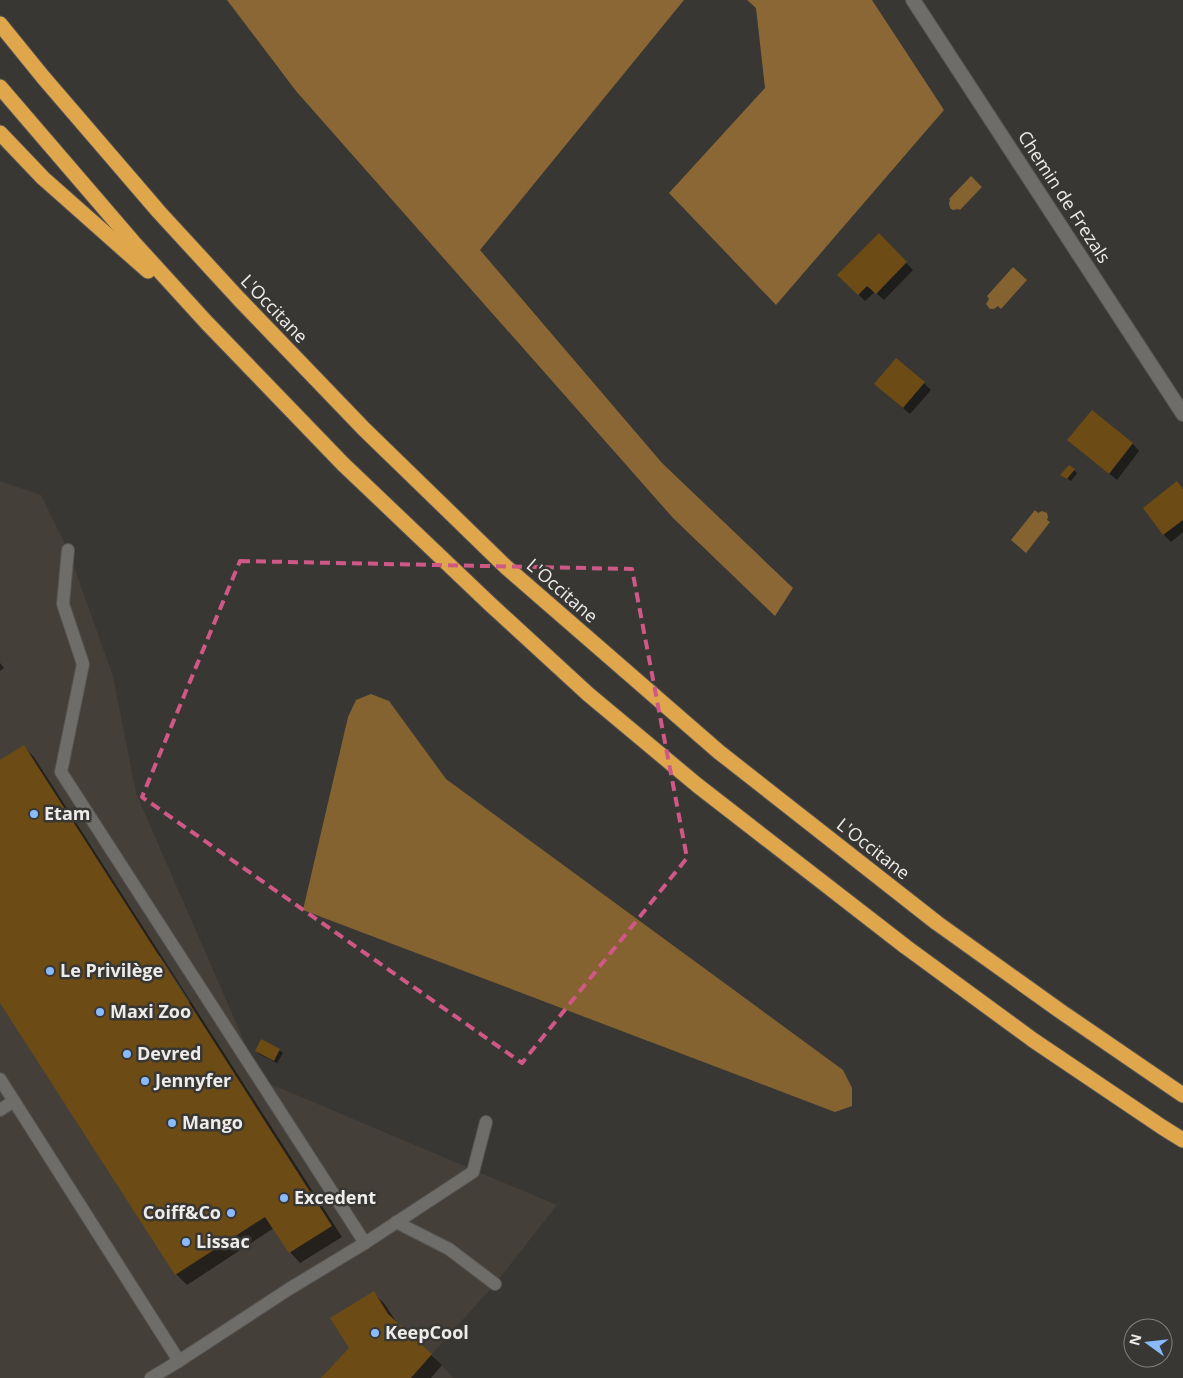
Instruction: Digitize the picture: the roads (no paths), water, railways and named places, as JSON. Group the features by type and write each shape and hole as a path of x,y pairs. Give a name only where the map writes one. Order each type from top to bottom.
{"highway":[{"name":"L'Occitane","path":"0,24 159,212 239,299 364,429 506,567 719,752 937,923 1063,1013 1183,1095"},
{"path":"0,87 134,243 207,324 343,464 588,694 697,786 906,948 1033,1040 1183,1140"},
{"path":"0,132 43,178 207,324"}],"street":[{"name":"Chemin de Frezals","path":"914,0 1183,414"}],"lane":[{"path":"68,550 63,604 83,664 61,772 365,1243"},
{"path":"0,1080 178,1362"},
{"path":"0,1110 14,1101"},
{"path":"151,1378 289,1289 365,1243 473,1172 486,1122"},
{"path":"396,1222 449,1249 495,1284"}],"place":[{"name":"Etam","path":"34,814"},
{"name":"Le Privilège","path":"50,971"},
{"name":"Maxi Zoo","path":"100,1012"},
{"name":"Devred","path":"127,1054"},
{"name":"Jennyfer","path":"145,1081"},
{"name":"Mango","path":"172,1123"},
{"name":"Excedent","path":"284,1198"},
{"name":"Coiff&Co","path":"231,1213"},
{"name":"Lissac","path":"186,1242"},
{"name":"KeepCool","path":"375,1333"}]}
